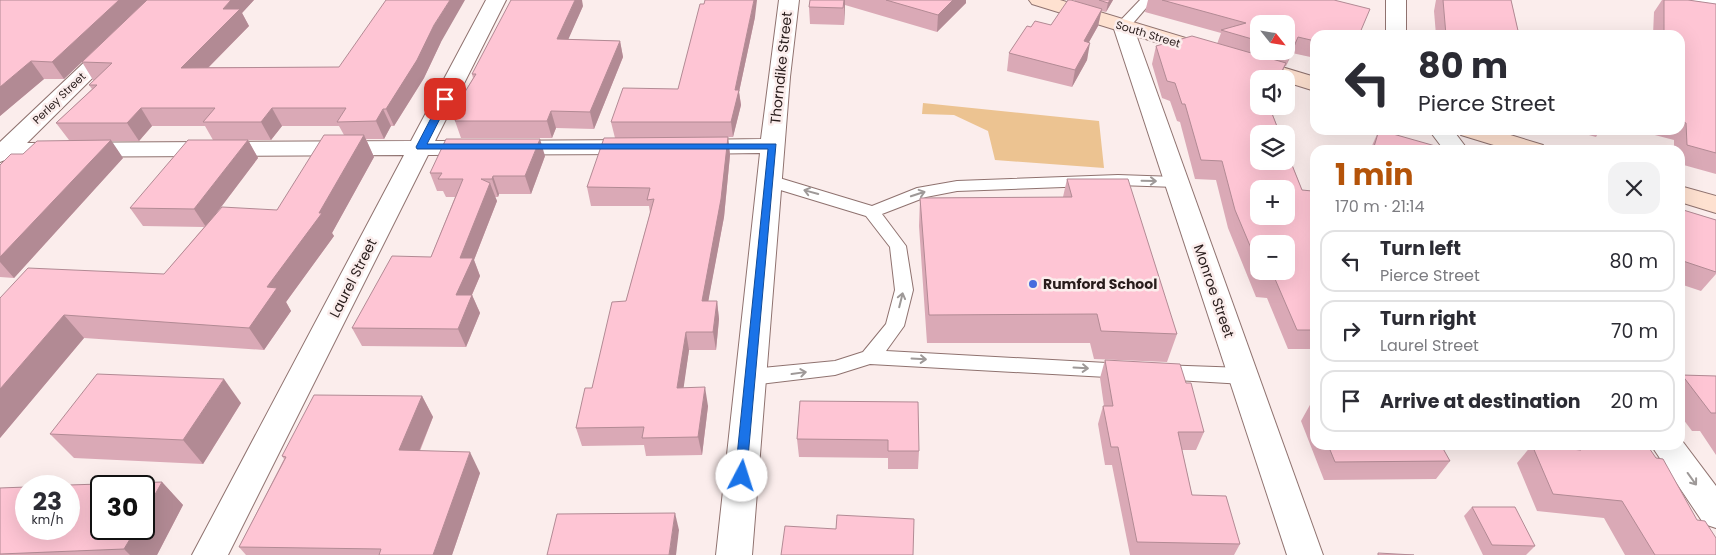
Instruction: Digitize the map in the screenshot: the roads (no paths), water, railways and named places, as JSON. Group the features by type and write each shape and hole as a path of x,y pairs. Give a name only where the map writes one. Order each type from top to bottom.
{"main road":[{"name":"South Street","path":"1039,0 1310,82"},
{"path":"1486,135 1518,145"},
{"path":"1685,196 1716,205"}],"street":[{"name":"Perley Street","path":"2,152 161,0"},
{"name":"Laurel Street","path":"210,555 496,0"},
{"name":"Thorndike Street","path":"734,555 773,146 789,0"},
{"path":"1396,0 1396,30"},
{"path":"1694,0 1716,4"},
{"name":"Monroe Street","path":"1123,26 1305,555"},
{"path":"2,152 421,147 773,146"},
{"path":"1671,450 1716,513"}],"lane":[{"path":"1123,26 1147,0"},
{"path":"872,212 923,192 957,186 1118,180 1176,182"},
{"path":"770,182 830,198 872,212 898,246 904,290 895,326 870,357"},
{"path":"751,377 835,368 870,357 1244,376"}],"place":[{"name":"Rumford School","path":"1033,284"}]}
